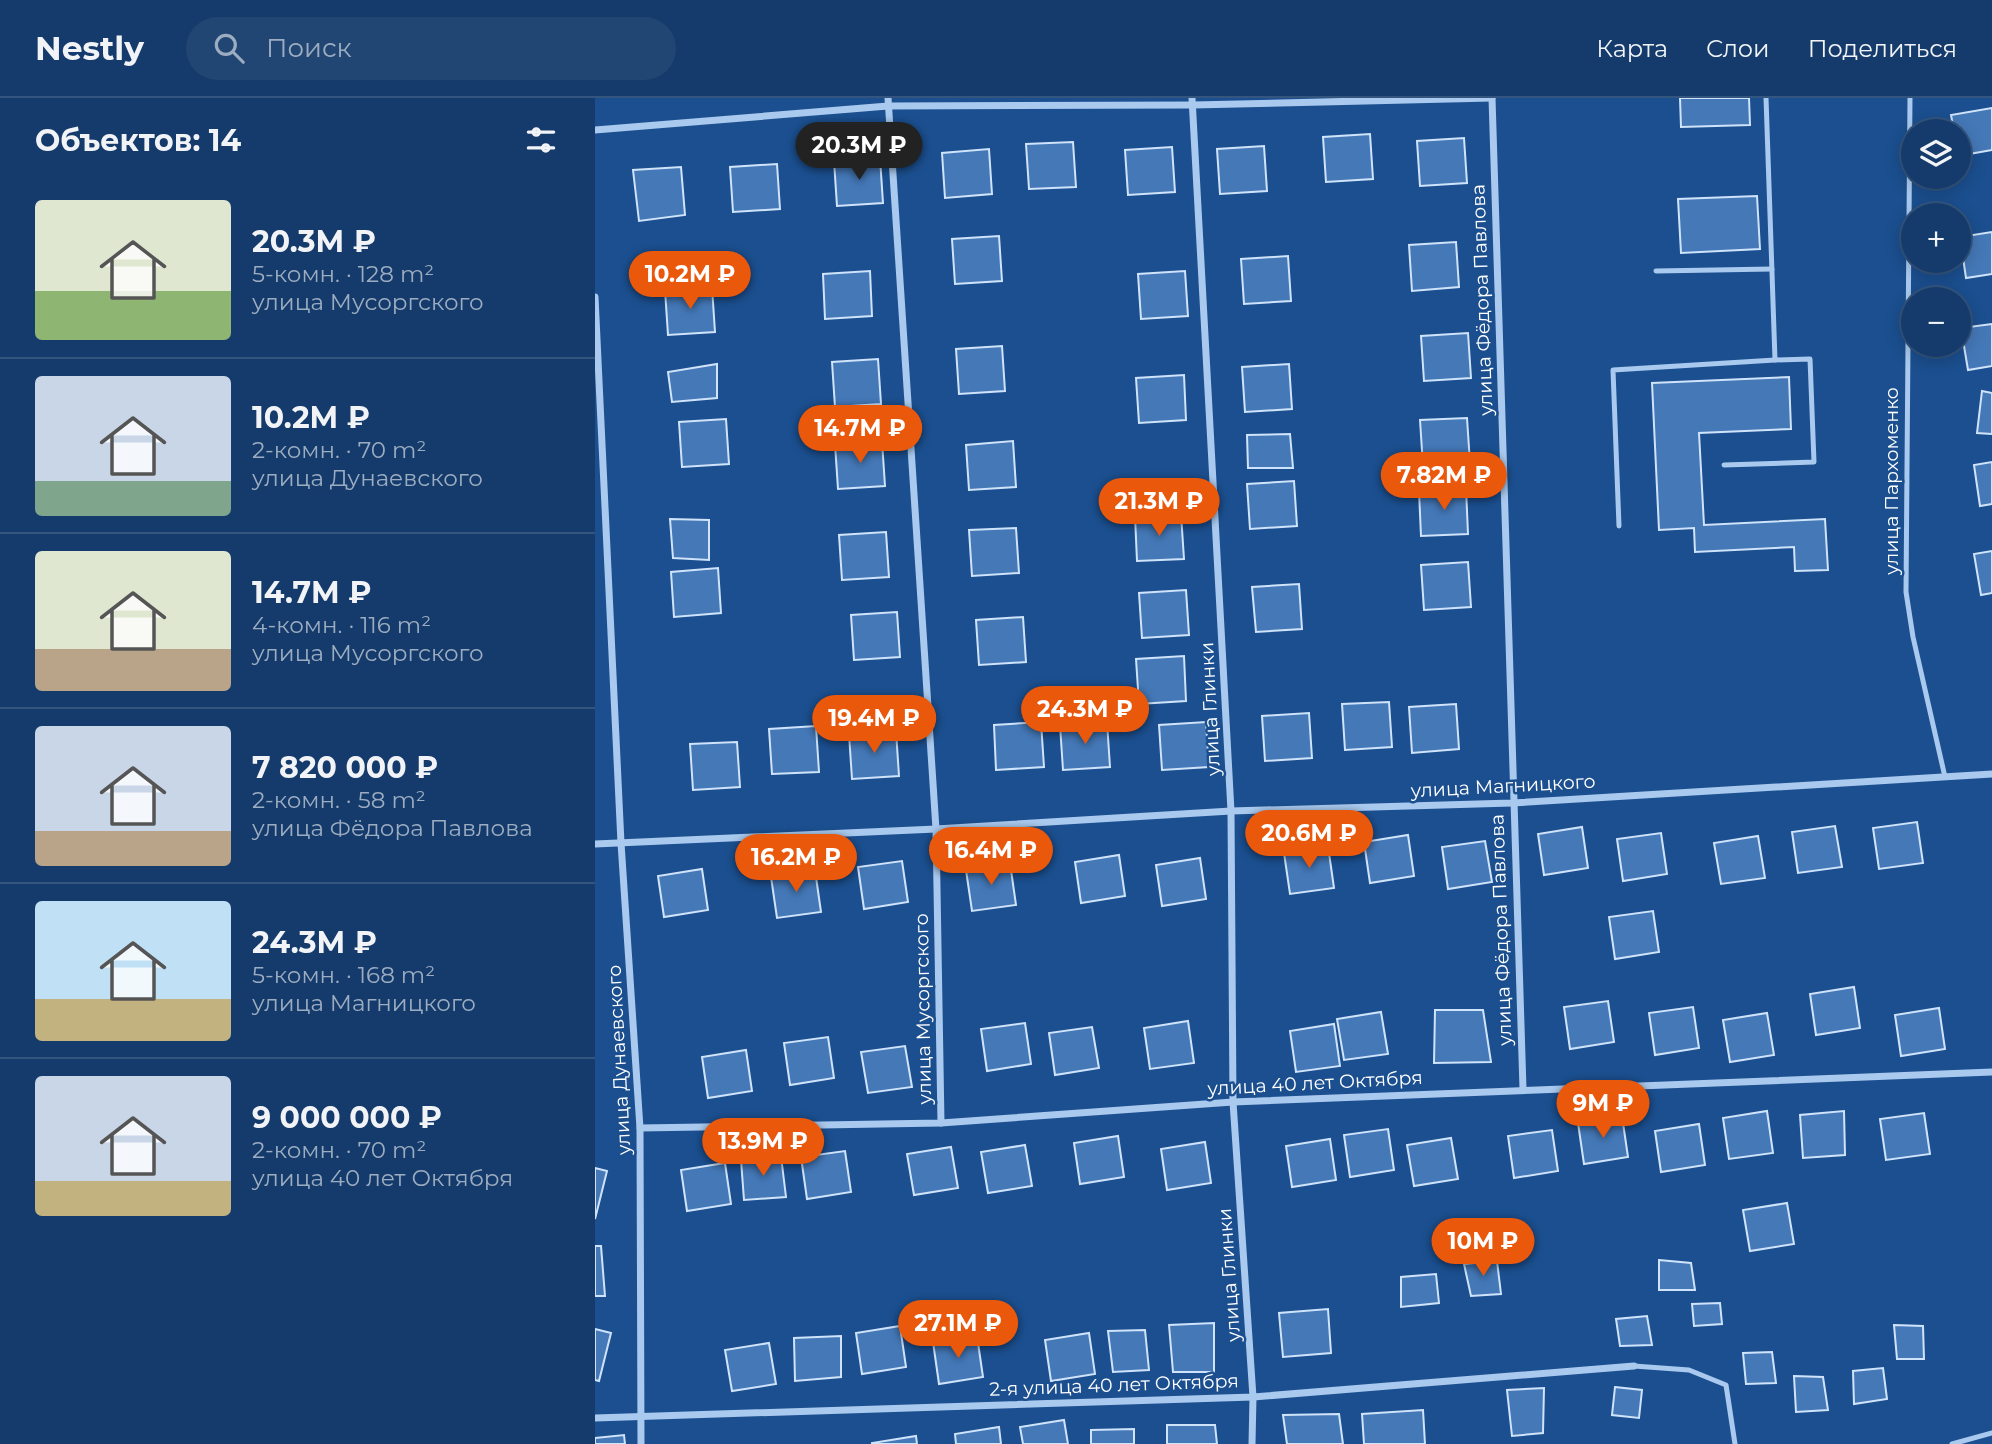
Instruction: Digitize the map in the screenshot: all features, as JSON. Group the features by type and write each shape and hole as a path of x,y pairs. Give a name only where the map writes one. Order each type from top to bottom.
{"street":[{"path":"595,130 888,102 1492,98"},
{"name":"улица Фёдора Павлова","path":"1492,98 1523,1089"},
{"name":"улица Мусоргского","path":"888,102 936,829 941,1123"},
{"name":"улица Глинки","path":"1192,102 1231,811 1233,1102 1253,1397 1252,1444"},
{"name":"улица Дунаевского","path":"595,297 621,843 640,1128 641,1444"},
{"name":"улица Магницкого","path":"595,844 936,829 1231,811 1512,803 1992,774"},
{"name":"улица 40 лет Октября","path":"640,1128 941,1123 1233,1102 1992,1072"},
{"name":"2-я улица 40 лет Октября","path":"595,1418 1253,1397 1634,1366"}],"lane":[{"path":"1766,98 1775,360"},
{"name":"улица Пархоменко","path":"1910,98 1906,592 1913,637 1945,777"},
{"path":"1656,271 1772,269"},
{"path":"1619,526 1613,370 1810,359 1814,462 1724,465"},
{"path":"1634,1366 1689,1370 1727,1385 1735,1444"},
{"path":"1952,1444 1992,1433"}],"building":[{"path":"1680,98 1749,98 1750,125 1681,127"},
{"path":"1992,108 1992,150 1971,154 1971,119 1952,119 1951,115"},
{"path":"1370,134 1373,179 1326,182 1323,137"},
{"path":"1464,138 1467,183 1420,186 1417,141"},
{"path":"1073,142 1076,187 1029,189 1026,144"},
{"path":"1264,146 1267,191 1220,194 1217,149"},
{"path":"1172,147 1175,192 1128,195 1125,150"},
{"path":"989,149 992,194 945,198 942,153"},
{"path":"880,158 883,203 837,206 834,161"},
{"path":"777,164 780,209 733,212 730,167"},
{"path":"681,167 685,215 639,221 633,170"},
{"path":"1757,196 1760,249 1681,253 1678,199"},
{"path":"1992,232 1992,274 1966,278 1965,273 1971,273 1971,235"},
{"path":"999,236 1002,281 955,284 952,239"},
{"path":"1456,242 1459,287 1412,291 1409,245"},
{"path":"1288,256 1291,301 1244,304 1241,259"},
{"path":"870,271 872,316 825,319 823,274"},
{"path":"1185,271 1188,316 1141,319 1138,274"},
{"path":"712,287 715,332 668,335 665,290"},
{"path":"1992,324 1992,366 1968,370 1966,357 1971,357 1971,327"},
{"path":"1468,333 1471,378 1424,381 1421,336"},
{"path":"1002,346 1005,391 959,394 956,349"},
{"path":"878,359 881,404 835,407 832,362"},
{"path":"717,364 717,398 672,402 668,372"},
{"path":"1289,364 1292,409 1245,412 1242,367"},
{"path":"1184,375 1186,420 1139,423 1136,378"},
{"path":"1789,377 1791,429 1699,433 1704,525 1825,519 1828,570 1795,571 1794,547 1695,552 1694,528 1659,530 1652,383"},
{"path":"1982,391 1992,393 1992,434 1977,433"},
{"path":"1467,418 1470,463 1423,466 1420,420"},
{"path":"726,419 729,464 682,467 679,422"},
{"path":"1290,434 1293,468 1248,468 1247,435"},
{"path":"882,441 885,486 838,489 835,444"},
{"path":"1013,441 1016,487 969,490 966,445"},
{"path":"1992,462 1992,504 1980,506 1974,465"},
{"path":"1294,481 1297,526 1250,529 1247,484"},
{"path":"1466,488 1468,534 1421,536 1419,491"},
{"path":"1181,514 1184,559 1137,561 1135,516"},
{"path":"670,519 709,520 709,560 673,558"},
{"path":"1016,528 1019,573 972,576 969,530"},
{"path":"886,532 889,577 842,580 839,535"},
{"path":"1992,551 1992,593 1981,595 1974,554"},
{"path":"1468,562 1471,607 1424,610 1421,565"},
{"path":"718,568 721,613 674,617 671,572"},
{"path":"1299,584 1302,629 1256,632 1252,587"},
{"path":"1186,590 1189,635 1142,638 1139,593"},
{"path":"897,612 900,657 854,660 851,615"},
{"path":"1023,617 1026,662 979,665 976,620"},
{"path":"1184,656 1186,701 1139,704 1136,659"},
{"path":"1389,702 1392,747 1345,750 1342,704"},
{"path":"1456,704 1459,749 1412,753 1409,707"},
{"path":"1309,713 1312,758 1265,761 1262,716"},
{"path":"1041,722 1044,767 996,770 994,725"},
{"path":"1107,722 1110,767 1063,770 1060,725"},
{"path":"1206,722 1209,767 1162,770 1159,725"},
{"path":"816,726 819,772 772,774 769,729"},
{"path":"896,731 899,776 852,779 849,734"},
{"path":"737,742 740,787 693,790 690,744"},
{"path":"1917,822 1923,863 1879,869 1873,828"},
{"path":"1835,826 1842,867 1798,873 1792,832"},
{"path":"1582,827 1588,868 1544,875 1538,834"},
{"path":"1661,833 1667,874 1623,881 1617,839"},
{"path":"1408,835 1414,876 1370,883 1364,842"},
{"path":"1758,836 1765,878 1721,884 1714,843"},
{"path":"1485,841 1492,882 1448,889 1442,847"},
{"path":"1328,846 1334,888 1290,894 1284,853"},
{"path":"1119,855 1125,896 1081,903 1075,862"},
{"path":"1200,858 1206,899 1162,906 1156,865"},
{"path":"902,861 908,902 864,909 858,867"},
{"path":"1010,863 1016,905 972,911 966,870"},
{"path":"702,869 708,910 664,917 658,876"},
{"path":"815,870 821,912 777,918 771,877"},
{"path":"1653,911 1659,952 1615,959 1609,917"},
{"path":"1854,987 1860,1028 1816,1035 1810,994"},
{"path":"1608,1001 1614,1042 1570,1049 1564,1007"},
{"path":"1693,1007 1699,1048 1655,1055 1649,1013"},
{"path":"1939,1008 1945,1049 1901,1056 1895,1015"},
{"path":"1435,1010 1483,1010 1491,1062 1434,1063"},
{"path":"1381,1012 1388,1054 1344,1060 1337,1019"},
{"path":"1767,1013 1774,1055 1730,1062 1723,1020"},
{"path":"1188,1021 1194,1063 1150,1069 1144,1028"},
{"path":"1025,1023 1031,1064 987,1071 981,1029"},
{"path":"1334,1024 1340,1066 1296,1072 1290,1031"},
{"path":"1092,1027 1099,1068 1055,1075 1049,1033"},
{"path":"828,1037 834,1078 790,1085 784,1043"},
{"path":"905,1046 912,1087 868,1093 861,1052"},
{"path":"746,1050 752,1091 708,1098 702,1057"},
{"path":"1767,1111 1773,1153 1729,1159 1723,1118"},
{"path":"1844,1111 1845,1155 1803,1158 1800,1115"},
{"path":"1924,1113 1930,1154 1886,1160 1880,1119"},
{"path":"1622,1116 1628,1157 1584,1164 1578,1123"},
{"path":"1699,1124 1705,1165 1661,1172 1655,1131"},
{"path":"1388,1129 1394,1170 1350,1177 1344,1135"},
{"path":"1552,1130 1558,1171 1514,1178 1508,1136"},
{"path":"1118,1136 1124,1177 1080,1184 1074,1143"},
{"path":"1451,1138 1458,1179 1414,1186 1407,1145"},
{"path":"1330,1139 1336,1180 1292,1187 1286,1146"},
{"path":"1205,1142 1211,1183 1167,1190 1161,1149"},
{"path":"1025,1145 1032,1186 988,1193 981,1152"},
{"path":"951,1147 958,1188 914,1195 907,1154"},
{"path":"845,1151 851,1192 807,1199 801,1157"},
{"path":"781,1156 786,1197 744,1200 741,1160"},
{"path":"725,1163 731,1204 687,1211 681,1170"},
{"path":"595,1168 607,1171 595,1219"},
{"path":"1787,1203 1794,1244 1750,1251 1743,1210"},
{"path":"595,1246 601,1246 605,1296 595,1296"},
{"path":"1659,1260 1691,1263 1695,1290 1659,1290"},
{"path":"1497,1261 1501,1294 1471,1296 1464,1264"},
{"path":"1436,1274 1439,1303 1401,1307 1401,1277"},
{"path":"1720,1303 1722,1324 1694,1326 1692,1304"},
{"path":"1328,1309 1331,1353 1283,1357 1279,1313"},
{"path":"1647,1316 1652,1345 1620,1346 1616,1319"},
{"path":"1214,1323 1214,1372 1173,1372 1169,1325"},
{"path":"1894,1325 1923,1326 1924,1359 1897,1359"},
{"path":"900,1326 906,1367 862,1374 856,1333"},
{"path":"595,1329 611,1333 599,1381 595,1380"},
{"path":"1145,1330 1149,1370 1113,1372 1108,1331"},
{"path":"1089,1333 1095,1374 1051,1381 1045,1340"},
{"path":"841,1336 841,1377 795,1381 794,1338"},
{"path":"977,1336 983,1377 939,1384 933,1342"},
{"path":"769,1343 776,1384 732,1391 725,1350"},
{"path":"1772,1352 1776,1383 1746,1384 1743,1353"},
{"path":"1883,1368 1887,1399 1854,1404 1853,1371"},
{"path":"1794,1376 1823,1377 1828,1410 1796,1412"},
{"path":"1615,1387 1642,1390 1639,1418 1612,1415"},
{"path":"1544,1388 1543,1433 1512,1436 1507,1390"},
{"path":"1423,1410 1425,1444 1364,1444 1362,1414"},
{"path":"1339,1414 1343,1444 1287,1444 1283,1415"},
{"path":"1064,1420 1068,1444 1023,1444 1020,1427"},
{"path":"1167,1425 1215,1425 1217,1444 1167,1444"},
{"path":"999,1427 1001,1444 956,1444 955,1434"},
{"path":"1134,1429 1134,1444 1091,1444 1091,1430"},
{"path":"624,1435 625,1444 595,1444 595,1438"},
{"path":"916,1436 917,1444 872,1444 872,1443"}]}
